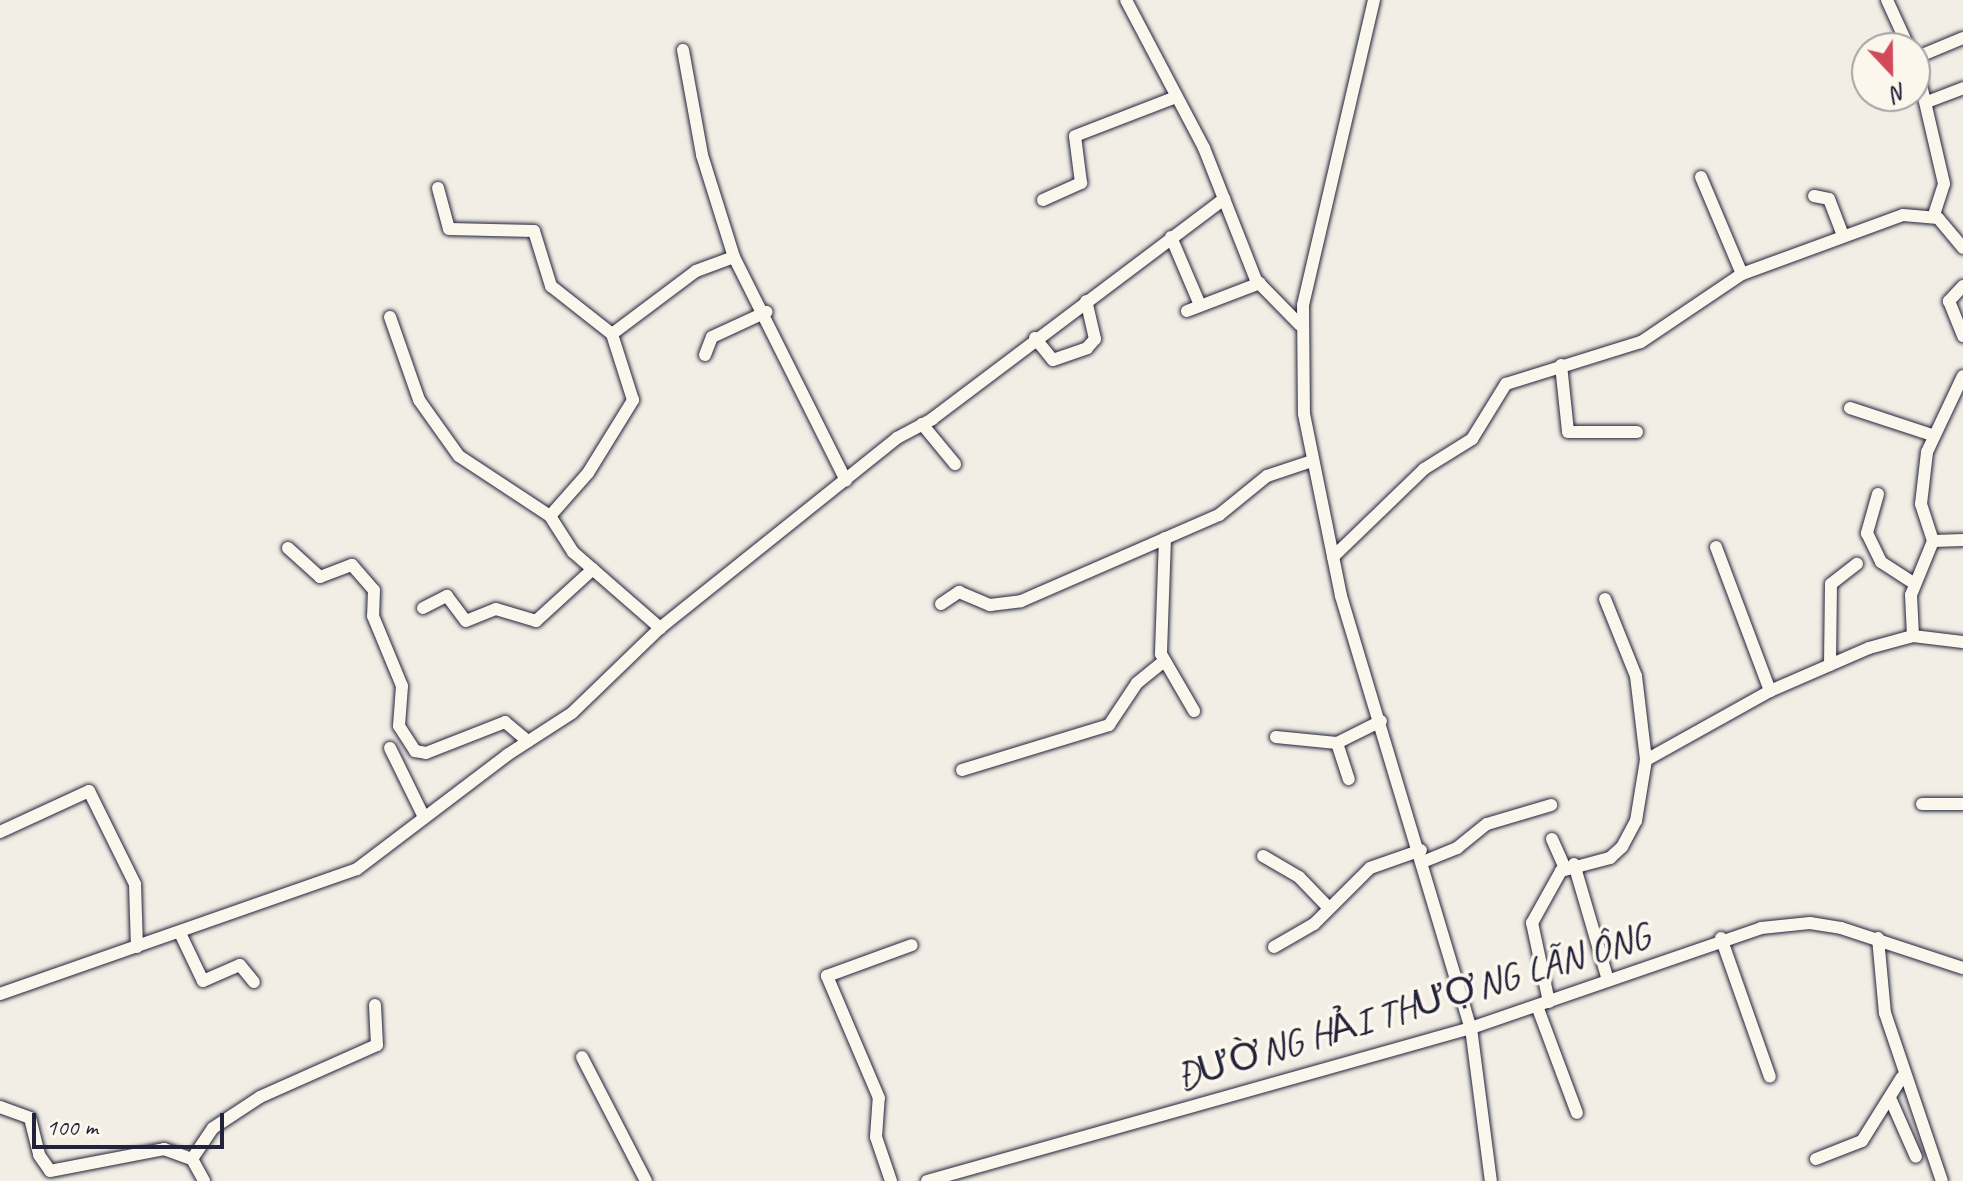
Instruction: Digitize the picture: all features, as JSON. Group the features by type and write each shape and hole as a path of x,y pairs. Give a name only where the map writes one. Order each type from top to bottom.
{"street":[{"path":"1126,0 1176,97 1260,283 1300,325"},
{"path":"1374,0 1300,325 1312,461 1333,557 1471,1028 1491,1181"},
{"path":"1887,0 1902,32"},
{"path":"1931,51 1963,38"},
{"path":"683,50 702,155 734,257 766,312 846,481"},
{"path":"1931,100 1963,88"},
{"path":"1043,200 1081,183 1075,136 1176,97"},
{"path":"1929,112 1944,192 1934,215"},
{"path":"1701,177 1742,274"},
{"path":"438,188 449,229 534,231 551,286 612,334 633,400 588,473 550,516"},
{"path":"1814,196 1829,199 1843,235"},
{"path":"0,994 339,879 528,741 577,709 593,687 660,628 846,481 1224,199"},
{"path":"1333,557 1424,469 1472,439 1501,387 1561,365 1641,342 1742,274 1903,215 1934,215 1963,248"},
{"path":"1171,237 1200,305"},
{"path":"612,334 696,271 734,257"},
{"path":"1187,311 1260,283"},
{"path":"1963,286 1949,301 1963,336"},
{"path":"1035,338 1053,360 1087,348 1095,339 1086,301"},
{"path":"705,355 712,337 766,312"},
{"path":"390,317 419,400 459,456 550,516 569,548 660,628"},
{"path":"1561,365 1568,432 1637,432"},
{"path":"1913,636 1915,584 1933,541 1921,504 1932,435 1963,376"},
{"path":"1850,408 1932,435"},
{"path":"922,424 955,464"},
{"path":"941,604 959,592 990,605 1021,601 1219,515 1267,476 1312,461"},
{"path":"1878,494 1867,533 1881,562 1915,584"},
{"path":"1165,538 1164,661 1194,711"},
{"path":"1933,541 1963,540"},
{"path":"1716,547 1770,691"},
{"path":"288,548 320,577 352,565 374,590 373,616 402,686 399,726 411,748 426,753 505,722 528,741"},
{"path":"1830,665 1831,584 1857,564"},
{"path":"423,608 447,596 466,621 496,609 536,621 593,569"},
{"path":"1577,1113 1543,1004 1532,923 1570,866 1605,860 1622,847 1636,821 1646,760 1636,676 1605,599"},
{"path":"1646,760 1770,691 1830,665 1913,636 1963,642"},
{"path":"962,770 1109,725 1137,683 1164,661"},
{"path":"1276,737 1337,743 1381,721"},
{"path":"1337,743 1349,779"},
{"path":"390,748 424,817"},
{"path":"0,832 89,791 135,884 137,947"},
{"path":"1922,804 1963,804"},
{"path":"1274,947 1314,924 1370,868 1457,848 1487,824 1551,805"},
{"path":"1552,839 1570,866 1608,980"},
{"path":"1263,856 1299,877 1328,907"},
{"name":"ĐƯỜNG HẢI THƯỢNG LÃN ÔNG","path":"927,1181 1471,1028 1721,938 1810,923 1878,938 1963,968"},
{"path":"180,933 203,981 240,965 254,982"},
{"path":"1721,938 1770,1077"},
{"path":"1878,938 1885,1013 1902,1077 1942,1181"},
{"path":"891,1181 876,1137 879,1098 827,976 912,945"},
{"path":"192,1159 213,1128 260,1097 377,1045 375,1005"},
{"path":"582,1057 646,1181"},
{"path":"1816,1159 1862,1141 1902,1077"},
{"path":"1890,1098 1916,1157"},
{"path":"0,1107 30,1118 50,1171 159,1149 192,1159 204,1181"}]}
